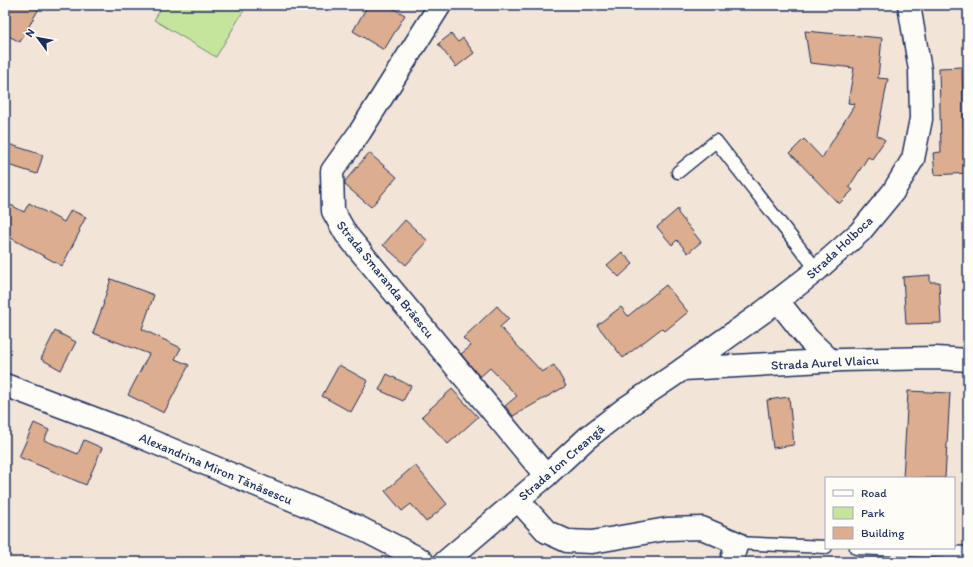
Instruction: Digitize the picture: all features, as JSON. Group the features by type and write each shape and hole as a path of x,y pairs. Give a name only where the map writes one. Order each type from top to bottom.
{"street":[{"name":"Strada Smaranda Brăescu","path":"440,5 360,132 332,171 333,211 346,234 546,476"},
{"name":"Strada Holboca","path":"683,369 778,301 817,270 860,232 893,192 913,159 921,119 920,70 909,5"},
{"path":"778,301 808,339 831,361"},
{"name":"Strada Aurel Vlaicu","path":"683,369 831,361 936,358 967,359"},
{"name":"Strada Ion Creangă","path":"445,562 546,476 587,438 627,406 683,369"},
{"name":"Alexandrina Miron Tănăsescu","path":"5,384 122,429 358,527 420,559 423,562"},
{"path":"518,500 547,532 567,540 592,542 667,529 702,528 734,552"}],"lane":[{"path":"678,172 716,141 817,270"},
{"path":"734,552 825,547"},
{"path":"878,549 968,553"}],"green space":[{"path":"163,5 247,5 216,57 154,20"}],"building":[{"path":"5,5 41,5 20,42 5,34"},
{"path":"368,5 387,5 405,15 384,50 353,31"},
{"path":"805,31 882,38 878,78 888,79 877,135 885,140 872,159 868,157 849,187 853,190 839,204 790,153 804,139 822,158 855,104 848,103 854,68 810,63"},
{"path":"451,34 458,42 463,38 474,53 456,67 438,44"},
{"path":"962,67 964,151 968,151 968,173 935,175 933,153 941,152 939,68"},
{"path":"5,143 43,155 37,174 5,164"},
{"path":"369,153 397,177 371,207 345,185 345,181"},
{"path":"5,202 24,212 29,203 64,222 71,210 86,217 62,266 5,235"},
{"path":"678,209 678,213 701,242 688,253 677,240 672,245 657,227"},
{"path":"405,220 428,241 406,265 383,245"},
{"path":"622,252 633,264 619,277 607,265"},
{"path":"930,275 930,282 939,282 941,323 906,324 903,277"},
{"path":"111,279 154,295 142,329 181,348 175,359 189,365 164,413 128,395 149,354 93,333"},
{"path":"666,285 688,312 665,331 662,328 623,358 597,325 621,307 628,316"},
{"path":"497,306 509,319 500,327 542,372 554,365 566,386 513,416 505,406 517,396 490,368 480,377 461,354 471,346 463,338"},
{"path":"55,331 76,342 61,370 41,359"},
{"path":"339,365 368,381 351,412 322,396"},
{"path":"387,374 411,386 403,401 379,390"},
{"path":"452,389 478,417 448,444 422,416"},
{"path":"908,391 950,393 945,477 903,477"},
{"path":"789,397 794,445 773,448 767,400"},
{"path":"34,423 49,430 44,440 78,454 84,440 102,448 86,485 19,457"},
{"path":"415,465 447,504 426,522 411,504 402,511 385,491"}]}
